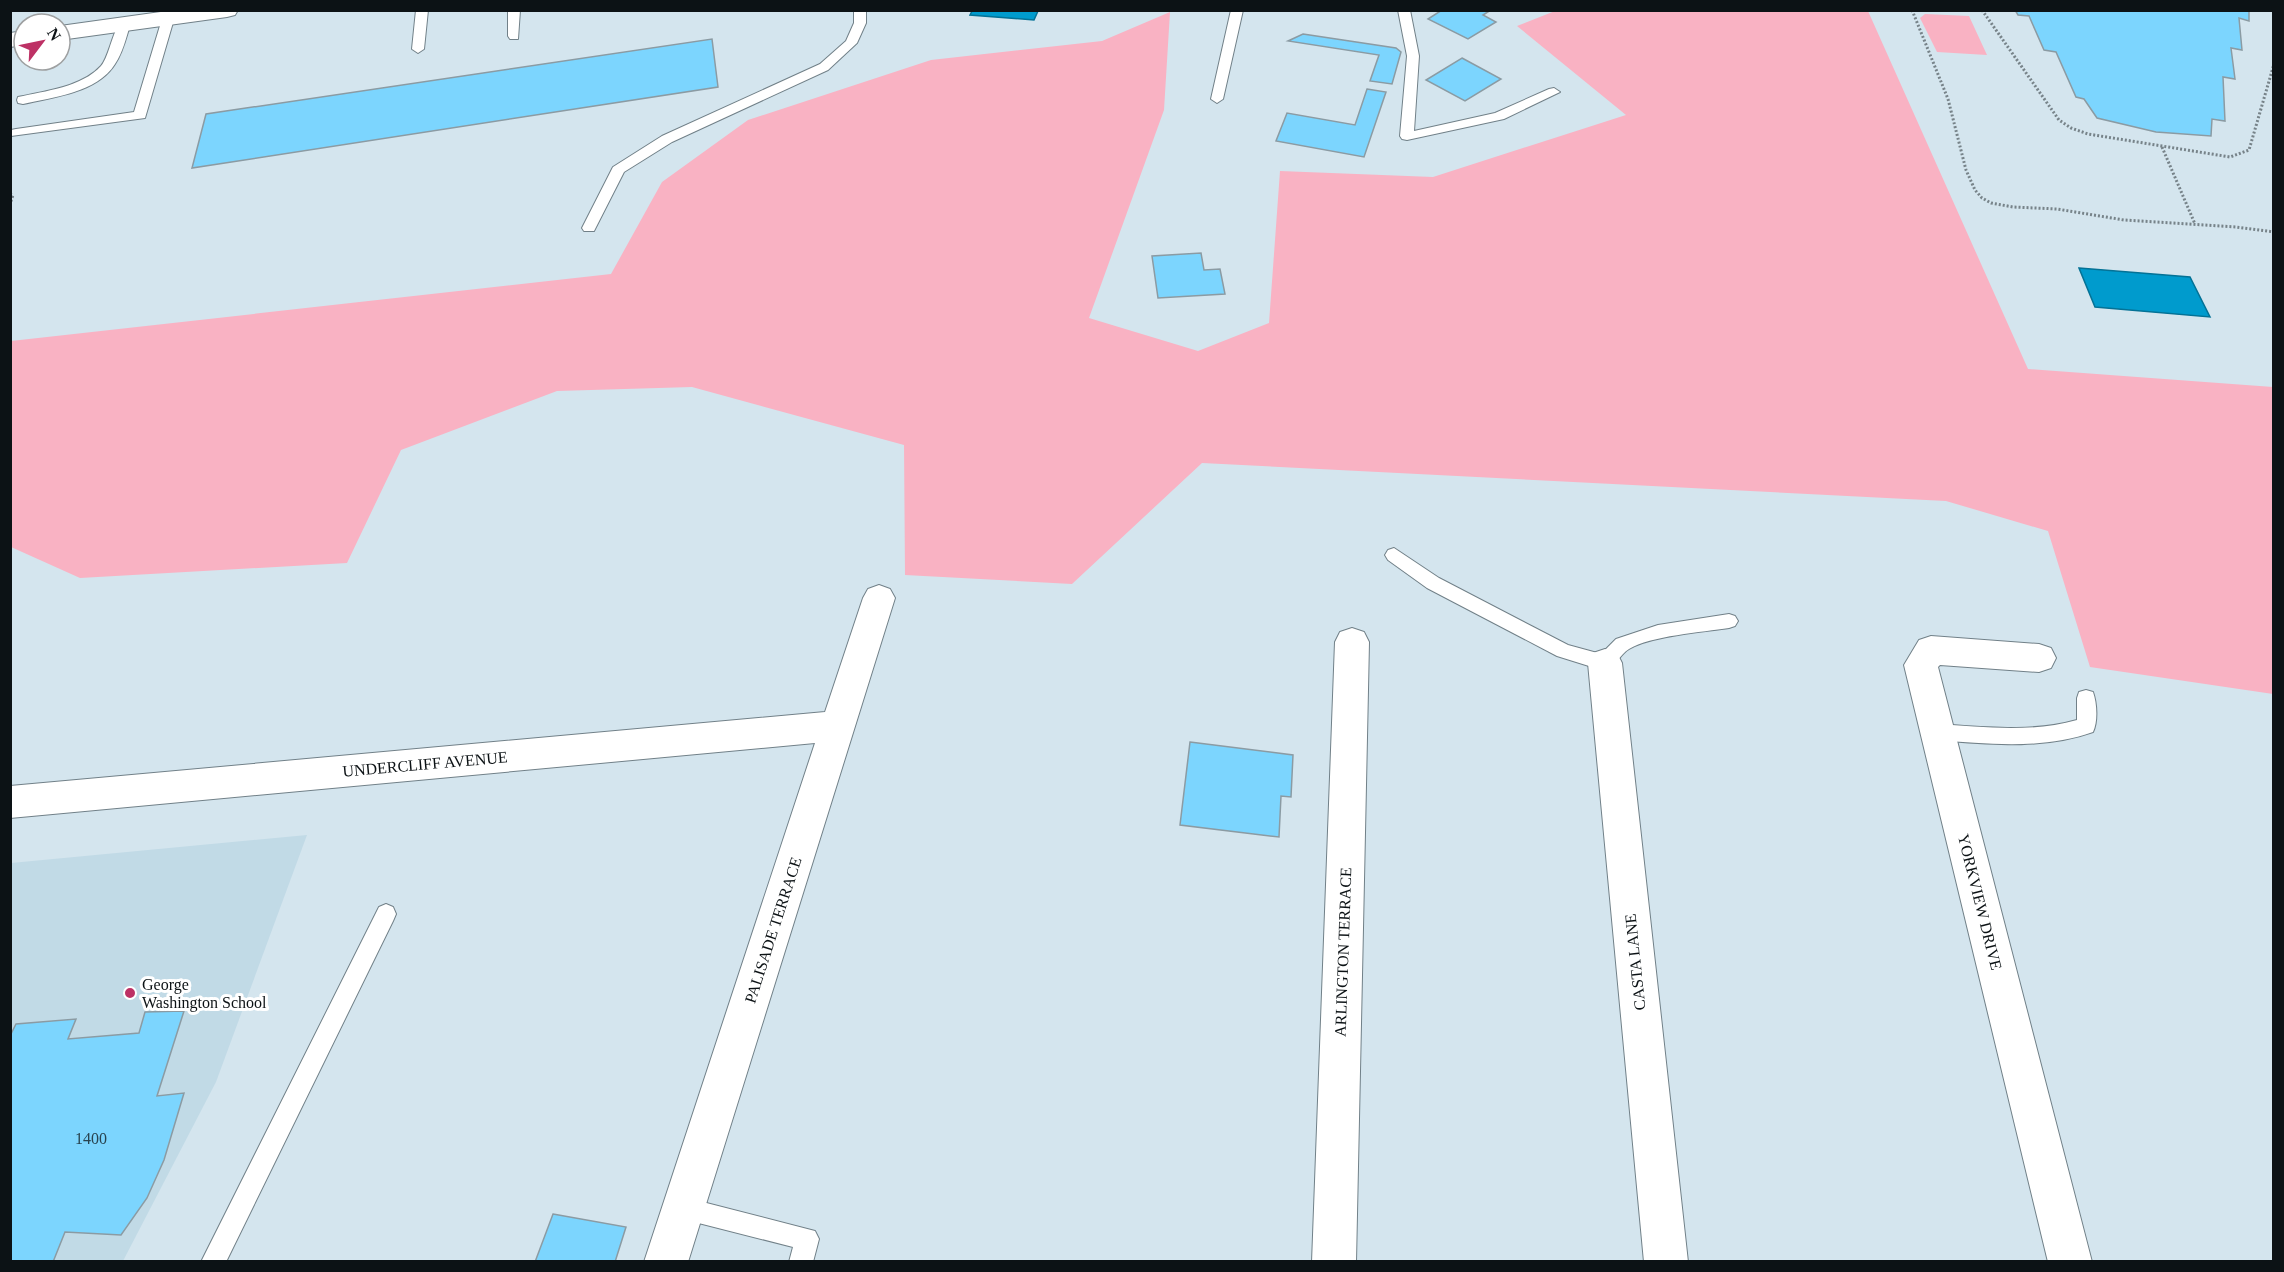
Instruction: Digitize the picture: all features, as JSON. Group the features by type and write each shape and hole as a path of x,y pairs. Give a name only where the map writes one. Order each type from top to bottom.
{"street":[{"path":"72,32 227,10"},
{"name":"PALISADE TERRACE","path":"666,1262 879,598"},
{"name":"ARLINGTON TERRACE","path":"1334,1262 1352,642"},
{"name":"YORKVIEW DRIVE","path":"2039,658 1931,650 1921,666 2070,1262"},
{"name":"CASTA LANE","path":"1605,663 1666,1262"},
{"name":"UNDERCLIFF AVENUE","path":"10,802 839,726"}],"lane":[{"path":"418,49 422,10"},
{"path":"514,10 514,36"},
{"path":"589,228 618,170 667,139 824,67 851,43 860,23 860,10"},
{"path":"1217,99 1237,10"},
{"path":"1404,10 1413,56 1407,136 1499,116 1554,92"},
{"path":"16,133 140,115 168,19"},
{"path":"23,100 65,89 91,79 105,69 115,53 124,25"},
{"path":"1394,555 1433,583 1544,642 1563,651 1605,663 1622,644 1658,632 1729,621"},
{"path":"1937,732 2014,737 2063,734 2086,726 2086,698"},
{"path":"213,1262 386,914"},
{"path":"683,1209 807,1239 801,1262"}],"path":[{"path":"1912,10 1949,101 1957,137 1974,189 1980,196 2015,208 2054,209 2121,220 2242,226 2274,232"},
{"path":"1982,10 2059,120 2071,128 2088,134 2230,157 2240,155 2249,150 2274,64"},
{"path":"2162,146 2194,224"},
{"path":"10,194 13,195 10,204"}],"shaded area":[{"path":"1555,11 1868,11 2028,369 2273,387 2273,694 2090,667 2048,531 1946,501 1202,463 1072,584 905,575 904,445 692,387 557,391 401,450 347,563 80,578 11,547 11,341 611,274 662,182 748,120 931,60 1102,41 1170,12 1164,110 1089,318 1198,351 1269,323 1280,171 1433,177 1626,115 1517,26"},
{"path":"1925,14 1969,16 1987,55 1937,52 1920,18"},
{"name":"George Washington School","path":"307,835 216,1082 123,1261 11,1262 11,863"}],"water":[{"path":"972,10 1038,11 1034,20 970,15"},
{"path":"2079,268 2190,277 2210,317 2095,307"}],"building":[{"path":"1442,10 1491,10 1483,15 1496,22 1468,39 1428,19"},
{"path":"2015,10 2249,10 2249,21 2239,18 2242,50 2231,48 2235,79 2223,77 2225,121 2212,119 2211,136 2156,132 2097,118 2084,99 2076,97 2056,52 2044,50 2029,16 2018,15"},
{"path":"1303,34 1396,48 1401,52 1392,84 1370,81 1379,55 1288,41"},
{"path":"712,39 718,87 192,168 206,114"},
{"path":"1462,58 1501,79 1465,101 1426,80"},
{"path":"1367,89 1386,92 1364,157 1276,141 1287,113 1355,125"},
{"path":"1201,253 1204,270 1220,269 1225,294 1158,298 1152,256"},
{"path":"1190,742 1293,755 1291,797 1281,796 1279,837 1180,825"},
{"name":"George Washington School","path":"184,1011 157,1096 184,1093 164,1160 147,1198 121,1235 65,1232 53,1262 10,1262 10,1036 16,1024 76,1019 68,1039 139,1033 145,1012"},
{"path":"553,1214 626,1227 615,1262 535,1262"}],"place":[{"name":"George Washington School","path":"130,993"}]}
